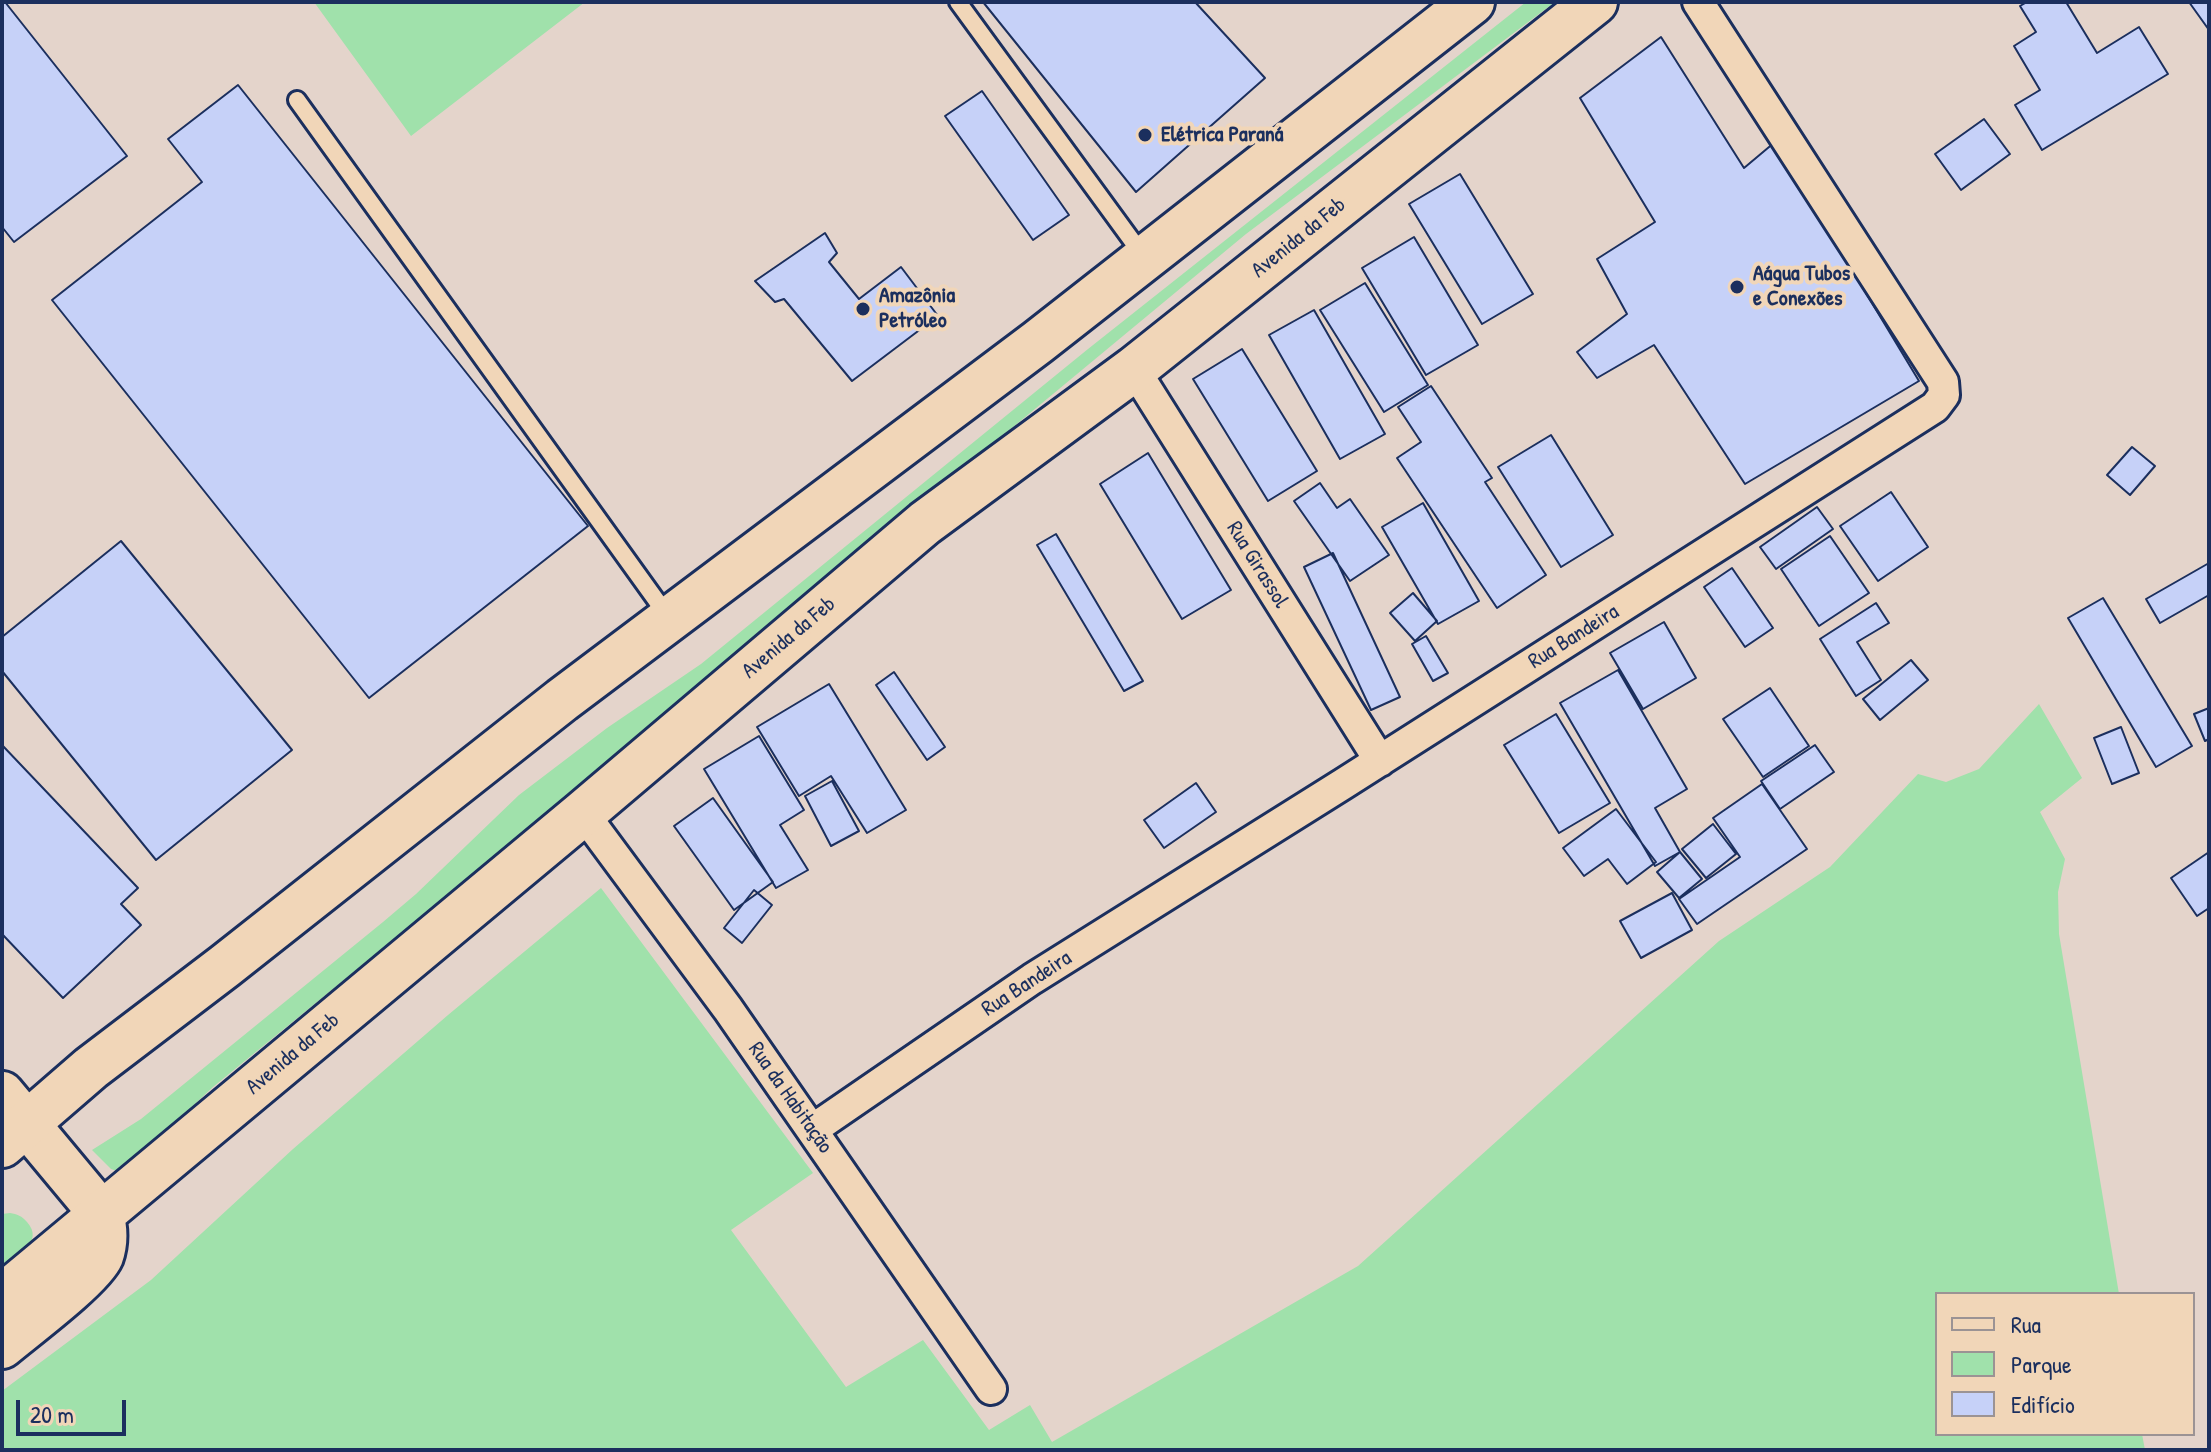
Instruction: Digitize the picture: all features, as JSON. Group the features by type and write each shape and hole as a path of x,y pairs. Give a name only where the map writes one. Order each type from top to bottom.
{"main road":[{"path":"2,1346 87,1275 100,1258 105,1235 101,1213 10,1121 91,1068 225,966 562,700 1038,342 1472,2"},
{"name":"Avenida da Feb","path":"2,1297 583,813 925,523 1134,369 1595,2"}],"street":[{"name":"Rua Bandeira","path":"812,1130 1032,979 1935,407 1944,395 1943,382 1698,2"},
{"name":"Rua Girassol","path":"1134,369 1380,761"},
{"name":"Rua da Habitação","path":"583,813 728,1009 991,1389"}],"lane":[{"path":"958,2 1144,258"},
{"path":"297,100 669,619"}],"green space":[{"path":"314,2 585,2 411,136"},
{"path":"1526,2 1555,2 1246,234 635,737 588,784 522,841 443,899 213,1087 128,1167 120,1172 111,1169 92,1150 141,1119 383,922 519,795 607,728 701,664 1088,349"},
{"path":"2039,704 2082,778 2040,812 2065,859 2058,892 2059,934 2119,1292 1935,1292 1935,1436 2142,1436 2145,1450 2,1450 2,1391 151,1280 293,1149 601,888 813,1173 731,1230 846,1387 923,1340 989,1430 1030,1405 1052,1442 1358,1266 1719,941 1830,867 1918,774 1946,782 1979,769"},
{"path":"10,1213 25,1220 33,1236 26,1249 2,1268 2,1214"}],"building":[{"path":"2,2 127,156 14,242 2,227"},
{"name":"Elétrica Paraná","path":"983,2 1195,2 1265,78 1136,192"},
{"path":"2027,2 2066,2 2097,53 2139,27 2168,74 2042,150 2015,105 2040,90 2014,46 2036,32 2020,6"},
{"path":"2189,2 2209,2 2209,30"},
{"name":"Aágua Tubos e Conexões","path":"1661,37 1744,168 1775,142 1919,381 1745,484 1654,345 1597,378 1577,352 1627,314 1597,259 1655,222 1580,98"},
{"path":"238,85 588,526 369,698 52,300 202,182 168,139"},
{"path":"982,91 1069,215 1033,240 945,116"},
{"path":"1984,119 2010,154 1961,190 1935,154"},
{"path":"1460,174 1533,294 1482,324 1409,204"},
{"name":"Amazônia Petróleo","path":"825,233 837,253 829,262 859,299 901,267 938,316 852,381 784,299 775,302 755,281"},
{"path":"1414,237 1478,345 1426,375 1362,268"},
{"path":"1365,283 1428,385 1384,412 1320,310"},
{"path":"1314,310 1385,434 1340,459 1269,335"},
{"path":"1242,349 1317,471 1268,501 1193,379"},
{"path":"1431,386 1492,478 1485,482 1546,575 1497,608 1397,458 1421,442 1398,407"},
{"path":"1551,435 1613,535 1561,567 1498,467"},
{"path":"2132,447 2155,466 2130,495 2107,475"},
{"path":"1148,453 1231,590 1182,619 1100,484"},
{"path":"1320,483 1337,508 1350,499 1389,555 1350,581 1294,501"},
{"path":"1891,492 1928,547 1878,581 1840,526"},
{"path":"1423,503 1479,601 1438,624 1382,527"},
{"path":"1817,507 1833,529 1776,569 1760,547"},
{"path":"1056,534 1143,681 1124,691 1037,545"},
{"path":"1830,536 1869,593 1819,626 1781,569"},
{"path":"121,541 292,750 156,860 2,671 2,637"},
{"path":"1333,553 1400,697 1371,710 1304,567"},
{"path":"2209,563 2209,595 2160,623 2146,599"},
{"path":"1732,568 1773,628 1745,647 1704,587"},
{"path":"1413,593 1437,621 1415,641 1390,613"},
{"path":"2103,598 2192,746 2156,767 2068,618"},
{"path":"1876,603 1889,623 1857,642 1881,680 1856,696 1820,639"},
{"path":"1664,622 1696,678 1643,709 1610,653"},
{"path":"1426,636 1448,673 1433,681 1412,644"},
{"path":"1911,660 1928,680 1880,720 1863,699"},
{"path":"1618,670 1687,789 1655,808 1680,852 1655,866 1560,703"},
{"path":"894,672 945,747 927,760 876,685"},
{"path":"829,684 906,810 867,833 831,776 799,796 757,727"},
{"path":"1770,688 1809,746 1763,777 1723,719"},
{"path":"2209,708 2209,739 2205,741 2194,714"},
{"path":"1556,714 1610,803 1559,833 1504,745"},
{"path":"2121,727 2139,773 2112,784 2094,738"},
{"path":"759,736 804,810 780,825 808,870 776,888 704,769"},
{"path":"2,745 138,888 121,904 141,925 63,998 2,934"},
{"path":"1815,745 1834,772 1780,809 1761,781"},
{"path":"832,781 859,831 831,846 805,796"},
{"path":"1196,783 1216,812 1164,848 1144,820"},
{"path":"1762,784 1807,849 1697,924 1679,899 1740,857 1713,818"},
{"path":"713,798 773,882 734,910 674,826"},
{"path":"1616,809 1656,862 1627,884 1608,859 1584,876 1563,848"},
{"path":"1713,824 1736,854 1706,878 1682,849"},
{"path":"1680,852 1702,879 1679,898 1657,872"},
{"path":"2209,852 2209,908 2197,916 2171,878"},
{"path":"754,890 772,905 742,943 724,928"},
{"path":"1672,893 1692,930 1641,958 1620,921"}],"place":[{"name":"Elétrica Paraná","path":"1145,135"},
{"name":"Aágua Tubos e Conexões","path":"1737,287"},
{"name":"Amazônia Petróleo","path":"863,309"}]}
